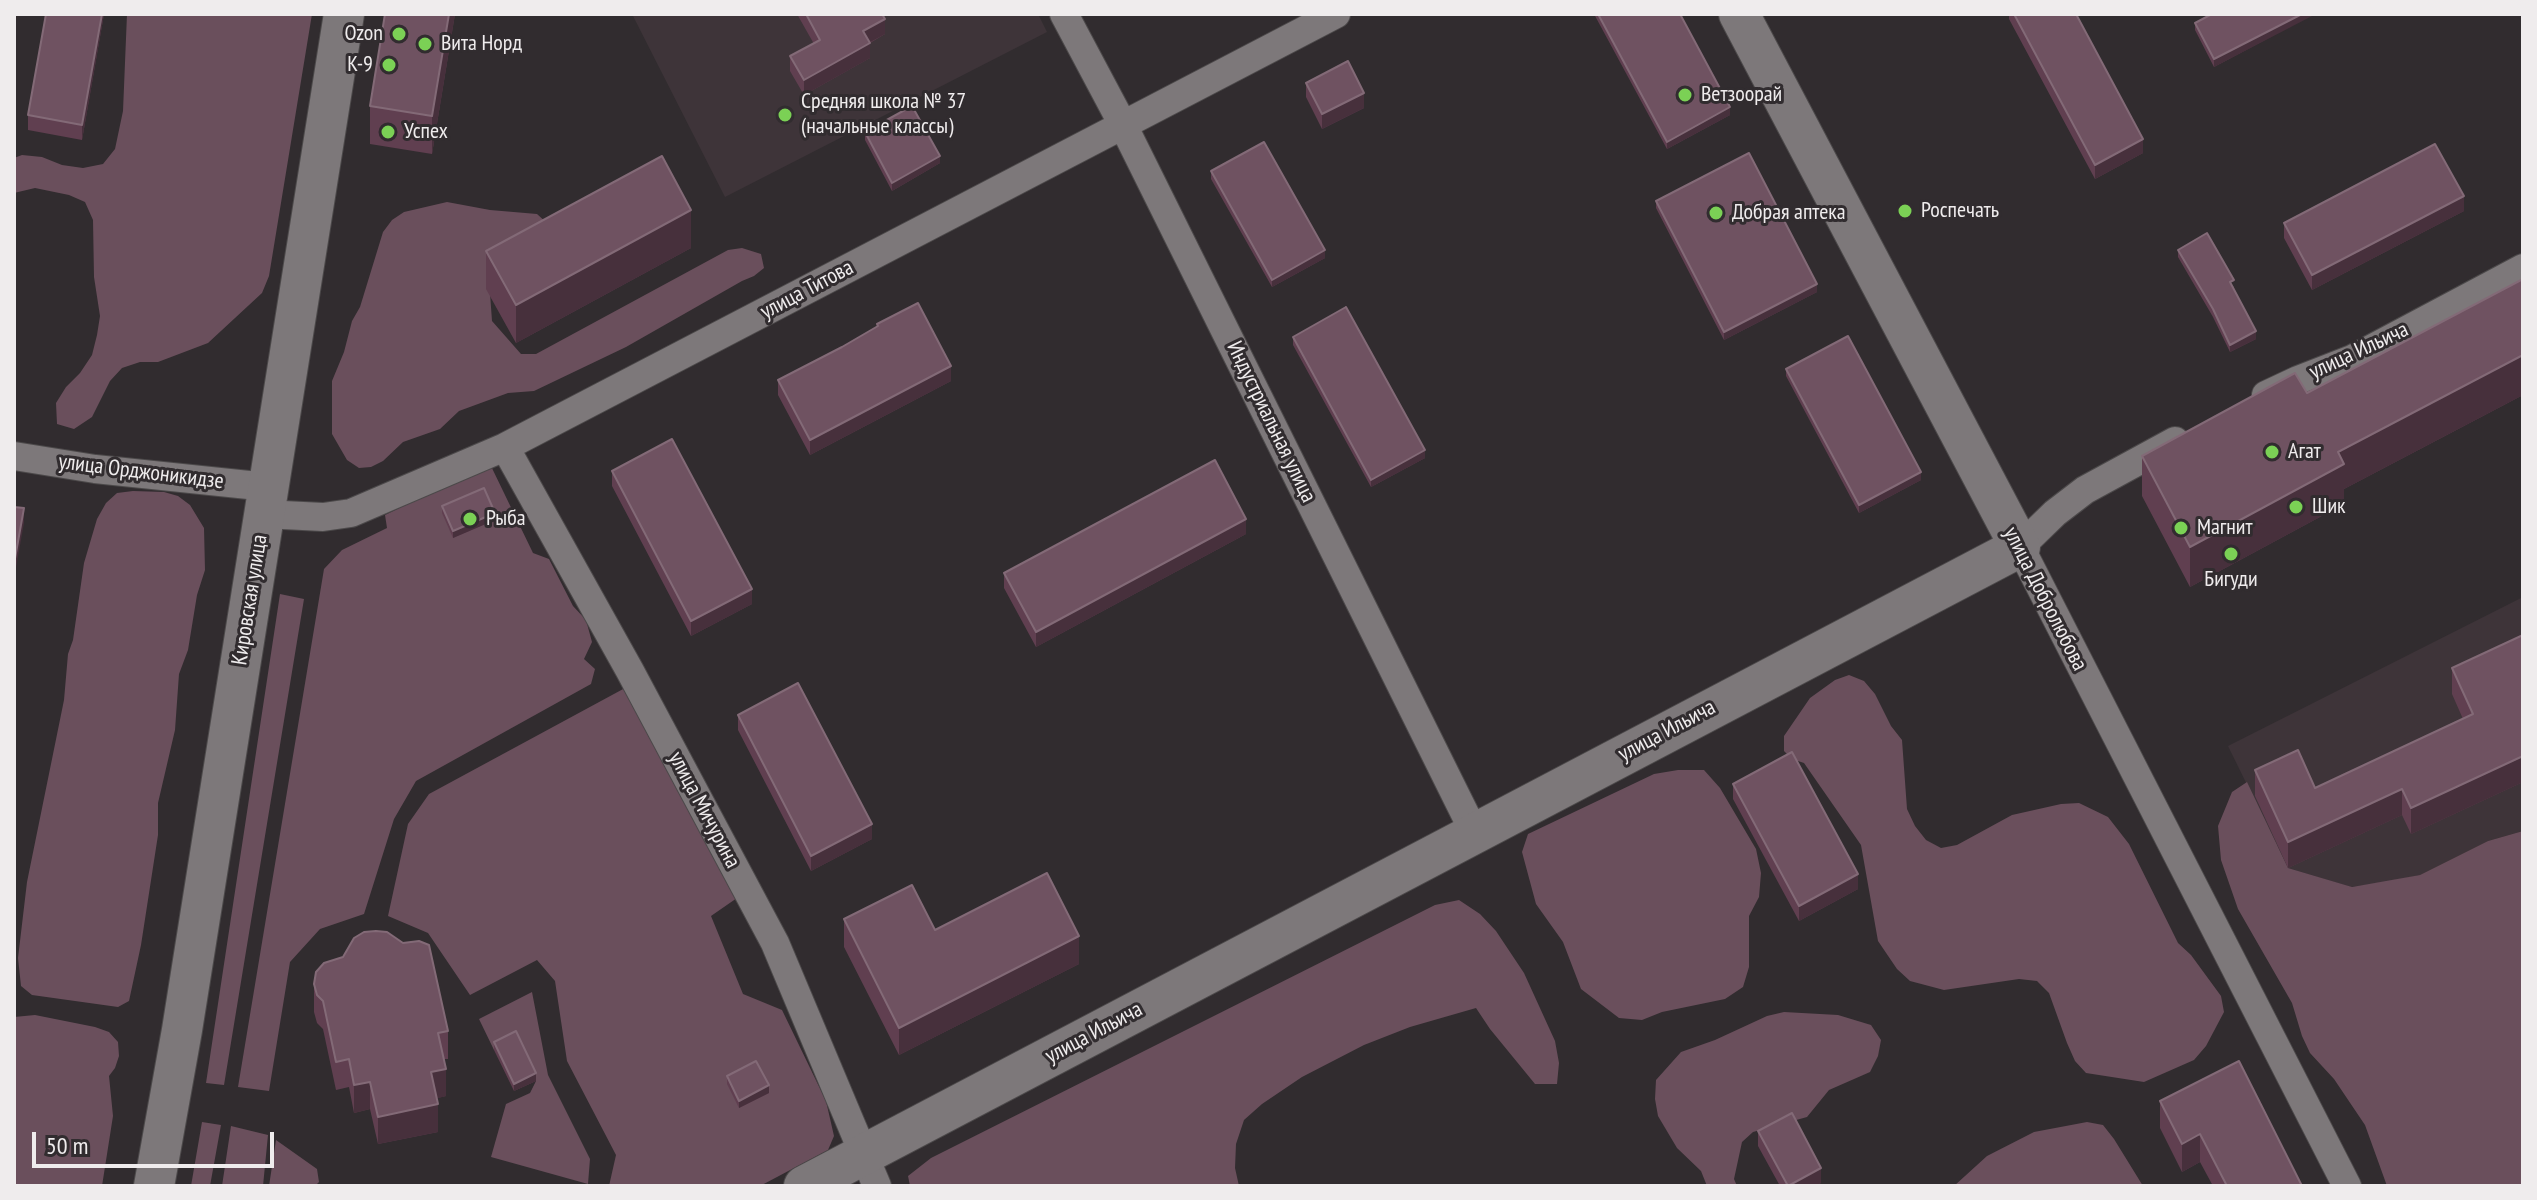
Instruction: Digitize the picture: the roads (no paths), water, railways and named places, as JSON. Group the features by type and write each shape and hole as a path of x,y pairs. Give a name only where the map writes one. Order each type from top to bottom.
{"street":[{"name":"Кировская улица","path":"154,1186 182,1030 344,14"},
{"name":"Индустриальная улица","path":"1064,14 1123,125 1474,832"},
{"name":"улица Титова","path":"266,500 323,517 351,513 505,447 1336,14"},
{"name":"улица Добролюбова","path":"1739,14 2020,547 2347,1186"},
{"name":"улица Ильича","path":"2242,407 2352,359 2523,268"},
{"name":"улица Ильича","path":"804,1186 870,1171 1474,832 2020,547 2055,513 2085,490 2201,428"},
{"name":"улица Мичурина","path":"505,447 630,671 775,943 870,1171"},
{"name":"улица Орджоникидзе","path":"14,456 266,500"}],"place":[{"name":"Ozon","path":"399,34"},
{"name":"Вита Норд","path":"425,44"},
{"name":"K-9","path":"389,65"},
{"name":"Ветзоорай","path":"1685,95"},
{"name":"Средняя школа № 37 (начальные классы)","path":"785,115"},
{"name":"Успех","path":"388,132"},
{"name":"Роспечать","path":"1905,211"},
{"name":"Добрая аптека","path":"1716,213"},
{"name":"Агат","path":"2272,452"},
{"name":"Шик","path":"2296,507"},
{"name":"Рыба","path":"470,519"},
{"name":"Магнит","path":"2181,528"},
{"name":"Бигуди","path":"2231,554"}]}
